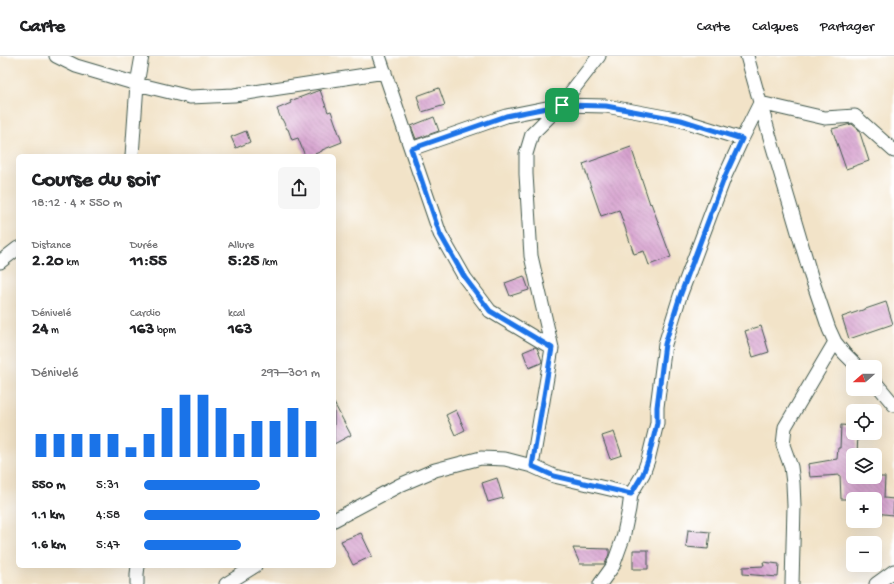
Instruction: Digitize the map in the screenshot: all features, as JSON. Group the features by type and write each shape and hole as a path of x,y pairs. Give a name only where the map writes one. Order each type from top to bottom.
{"street":[{"path":"56,56 76,66 137,84 190,97 234,95 385,72"},
{"path":"132,154 137,84 142,56"},
{"path":"379,56 440,234 465,278 490,311 552,348"},
{"path":"532,466 552,348 531,256 526,154 532,134 562,105 599,56"},
{"path":"747,56 811,276 829,329 835,342 851,360"},
{"path":"600,584 612,566 623,538 631,494 643,474 648,460 657,423 657,407 665,344 680,296 725,176 760,103"},
{"path":"760,103 825,118 855,116 894,151"},
{"path":"411,149 506,116 562,105 606,106 681,120 742,139"},
{"path":"0,262 16,250"},
{"path":"792,584 794,506 793,483 783,445 785,426 835,342"},
{"path":"882,390 894,405"},
{"path":"336,519 400,485 435,470 481,458 505,459 532,466 554,476 631,494"},
{"path":"137,584 138,568"},
{"path":"226,584 252,568"},
{"path":"876,584 894,571"}],"building":[{"path":"439,88 445,105 422,112 417,96"},
{"path":"320,90 328,112 331,111 342,142 315,154 304,154 298,138 292,140 277,109 291,103 290,101"},
{"path":"434,117 439,131 416,139 411,126"},
{"path":"852,124 859,130 869,161 846,169 832,129"},
{"path":"246,131 250,142 236,148 231,137"},
{"path":"631,147 650,204 651,203 671,257 649,265 644,251 634,254 619,210 601,216 583,164"},
{"path":"524,276 529,290 510,296 505,283"},
{"path":"886,302 893,324 849,339 842,317"},
{"path":"761,326 769,352 753,357 745,331"},
{"path":"535,347 537,348 542,361 541,363 529,368 523,352"},
{"path":"336,407 351,435 336,443"},
{"path":"456,410 465,430 455,435 446,415"},
{"path":"841,425 846,425 846,440 858,440 857,448 846,448 846,484 882,484 882,477 885,477 884,498 894,499 893,515 882,514 882,492 846,492 846,499 841,499 840,475 810,477 808,464 837,459 838,448 840,448"},
{"path":"614,432 622,455 610,459 602,436"},
{"path":"497,478 503,498 488,502 482,483"},
{"path":"688,530 710,532 708,549 686,547"},
{"path":"361,533 372,556 353,565 341,541"},
{"path":"573,548 609,549 609,554 605,564 580,564"},
{"path":"633,550 648,550 648,569 633,569"},
{"path":"763,562 779,564 778,577 743,574 743,567 764,566"}],"route":[{"path":"562,105 606,106 681,120 742,139 725,176 680,296 665,344 657,407 657,423 648,460 643,474 631,494 554,476 532,466 552,348 490,311 465,278 440,234 411,149 506,116 562,105"}]}
